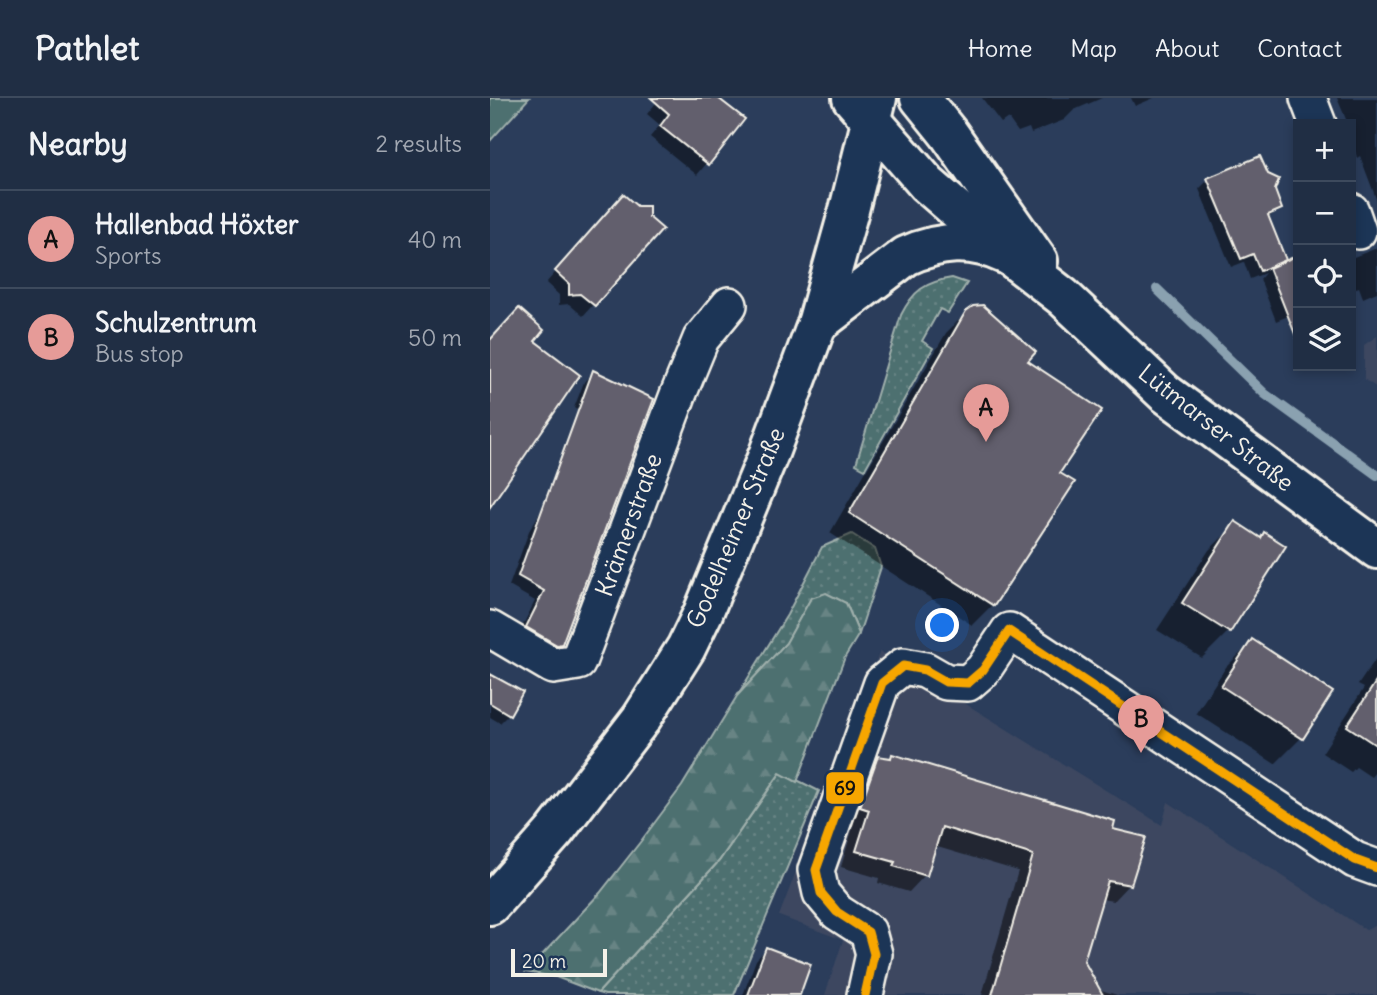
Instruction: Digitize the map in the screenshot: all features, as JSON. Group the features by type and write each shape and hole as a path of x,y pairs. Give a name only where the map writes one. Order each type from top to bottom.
{"main road":[{"name":"Lütmarser Straße","path":"920,98 949,134 1063,297"},
{"name":"Lütmarser Straße","path":"866,106 927,184 1010,256 1063,297 1166,393 1377,549"},
{"name":"Godelheimer Straße","path":"490,905 534,857 649,709 686,648 769,453 817,324 866,106"},
{"path":"817,324 906,256 920,249 960,242 994,249 1010,256"}],"street":[{"path":"1308,98 1316,119"},
{"name":"Krämerstraße","path":"490,629 553,666 578,662 701,339 729,304"},
{"path":"865,995 874,954 868,932 837,912 821,893 816,870 882,683 903,666 925,670 946,682 968,683 983,670 1009,631 1355,860 1377,868"}],"shaded area":[{"path":"1377,336 1377,388 1364,379 1364,345"},
{"path":"880,651 1162,825 1168,802 1366,930 1377,925 1377,995 825,995 843,940 779,916"}],"green space":[{"path":"490,98 529,98 490,141"},
{"path":"952,278 967,283 948,313 940,309 922,341 933,348 865,469 856,464 901,315 921,289 934,282"},
{"path":"852,534 875,549 881,567 859,634 846,603 811,598 786,643 737,696 787,615 822,547"},
{"path":"826,593 846,603 859,634 845,657 797,782 780,773 719,861 598,993 556,977 526,972 600,893 682,786 737,696 786,643 811,598"},
{"path":"781,772 819,791 734,995 598,993 719,861"}],"building":[{"path":"651,98 718,98 745,119 709,165 660,126 669,114"},
{"path":"1260,156 1268,174 1279,179 1275,190 1282,209 1268,215 1286,260 1260,271 1253,254 1241,259 1207,178"},
{"path":"623,194 637,206 649,206 649,217 663,229 595,306 580,294 569,295 569,284 555,271"},
{"path":"1293,257 1293,329 1269,268"},
{"path":"983,305 1036,352 1028,361 1102,410 1060,473 1075,482 994,606 849,513 966,311 973,306"},
{"path":"519,308 544,330 535,341 580,375 490,507 490,340"},
{"path":"593,370 654,399 562,644 557,645 526,627 544,591 518,576"},
{"path":"1235,521 1261,538 1264,532 1286,546 1230,633 1182,603"},
{"path":"1252,639 1333,692 1303,739 1221,686"},
{"path":"490,674 523,692 510,715 490,703"},
{"path":"1377,680 1377,746 1347,726"},
{"path":"892,754 1115,821 1113,829 1146,837 1131,885 1108,881 1084,961 1103,995 992,995 1033,855 942,827 927,876 893,866 895,862 856,851 869,810 860,807 878,756 891,758"},
{"path":"766,947 811,964 800,995 748,995"}],"waterway":[{"path":"1157,289 1265,394 1377,475"}],"transit line":[{"name":"69","path":"865,995 874,954 868,932 837,912 821,893 816,870 882,683 903,666 925,670 946,682 968,683 983,670 1009,631 1355,860 1377,868"}],"place":[{"name":"Hallenbad Höxter","path":"986,442"},
{"name":"Schulzentrum","path":"1141,753"}]}
